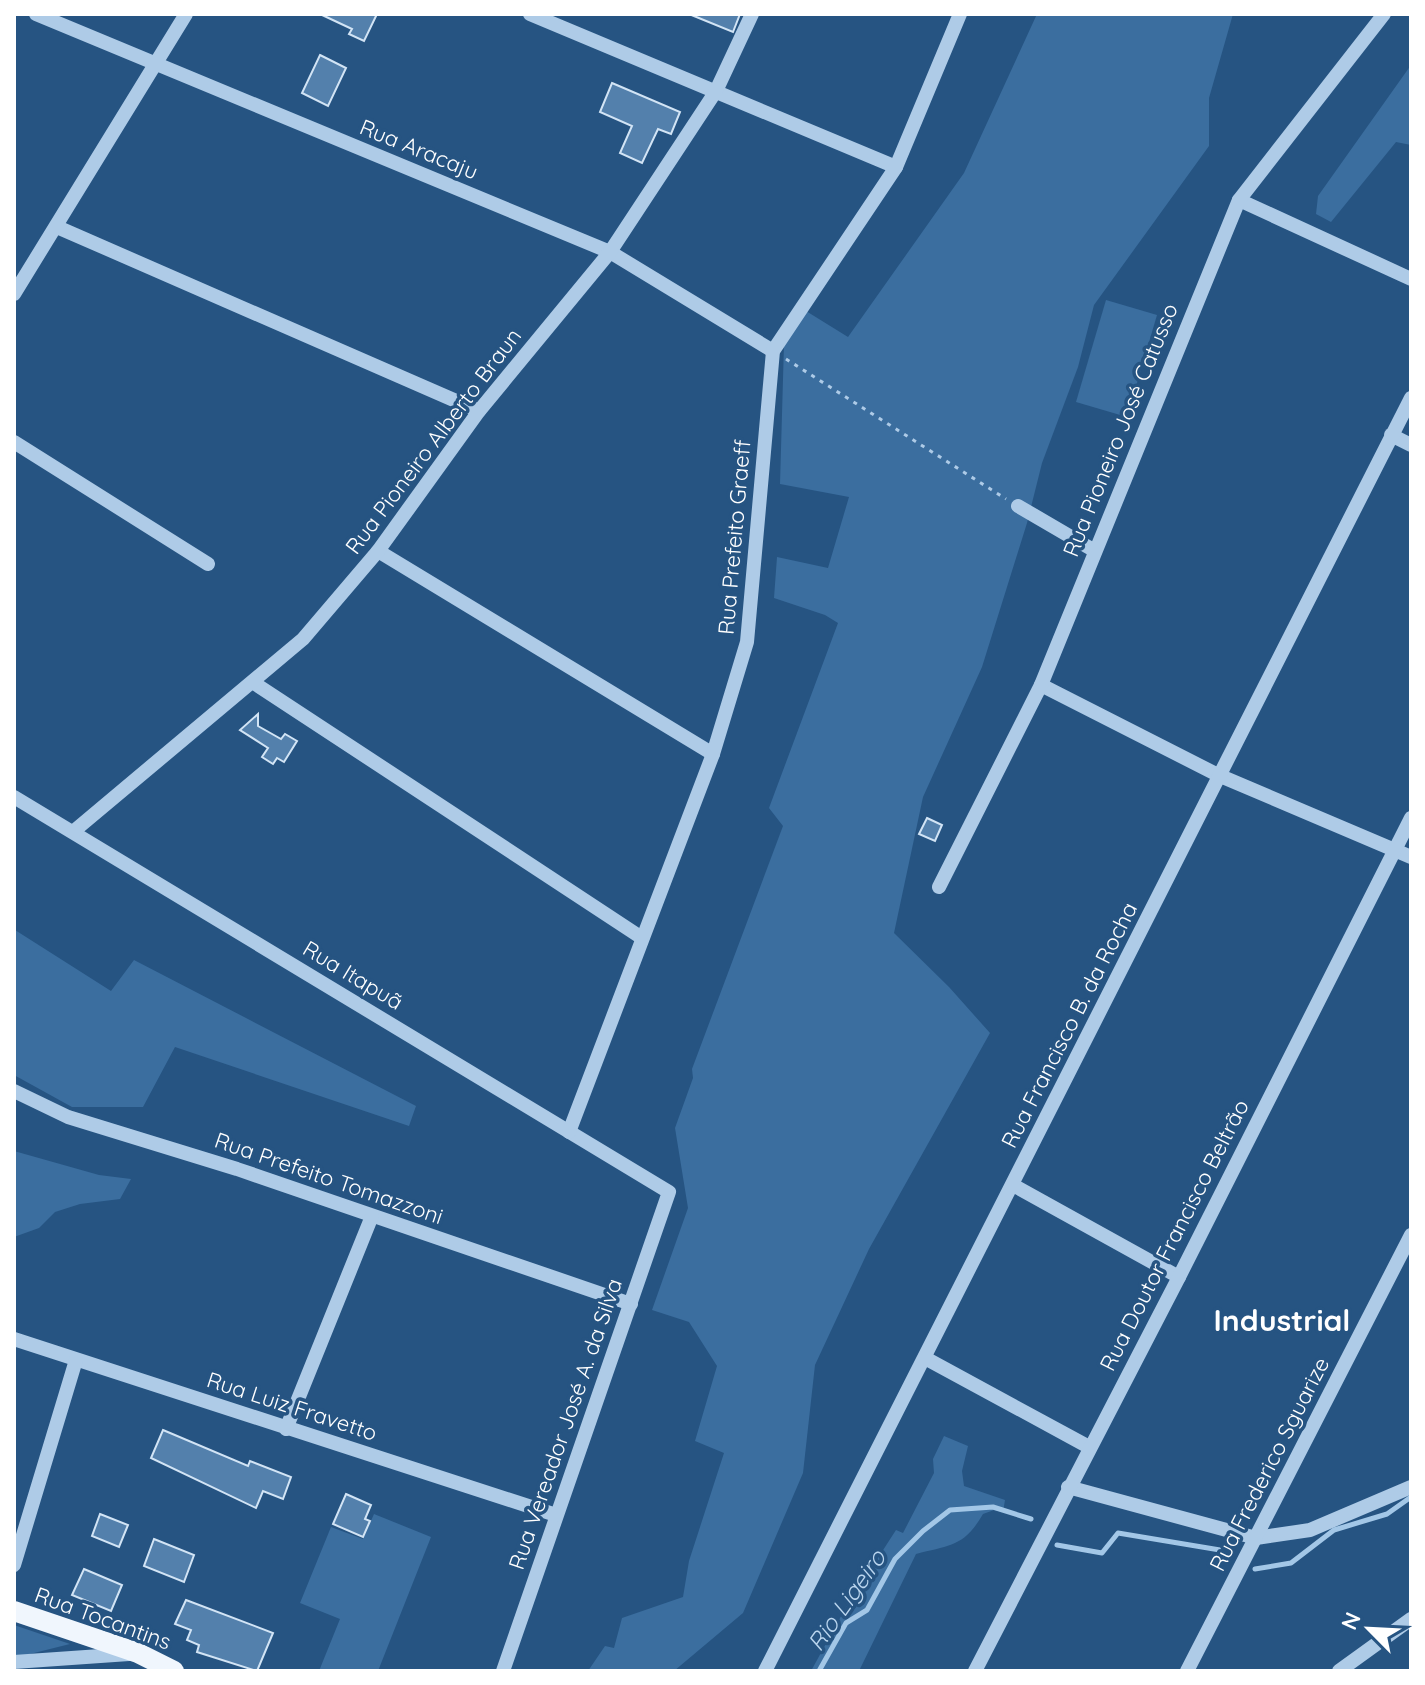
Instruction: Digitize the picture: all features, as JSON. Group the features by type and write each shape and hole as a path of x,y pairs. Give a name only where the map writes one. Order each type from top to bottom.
{"main road":[{"name":"Rua Tocantins","path":"14,1611 138,1653 171,1670"}],"street":[{"name":"Rua Aracaju","path":"36,14 610,252 773,351"},
{"path":"14,294 186,14"},
{"path":"530,14 896,167"},
{"name":"Rua Pioneiro Alberto Braun","path":"74,831 303,639 378,551 479,411 610,252 716,91 752,14"},
{"name":"Rua Prefeito Graeff","path":"569,1132 713,754 747,642 773,351 896,167 960,14"},
{"name":"Rua Pioneiro José Catusso","path":"939,887 1041,685 1239,200 1384,14"},
{"path":"1239,200 1411,279"},
{"path":"57,227 479,411"},
{"name":"Rua Francisco B. da Rocha","path":"765,1671 1411,398"},
{"path":"1391,435 1411,445"},
{"path":"14,442 208,564"},
{"path":"1018,506 1095,551"},
{"path":"378,551 713,754"},
{"path":"254,683 642,938"},
{"path":"1041,685 1218,775 1411,857"},
{"name":"Rua Itapuã","path":"14,797 669,1192"},
{"name":"Rua Doutor Francisco Beltrão","path":"975,1671 1411,818"},
{"name":"Rua Prefeito Tomazzoni","path":"14,1091 68,1117 237,1169 631,1304"},
{"path":"1013,1185 1179,1277"},
{"name":"Rua Vereador José A. da Silva","path":"503,1671 669,1192"},
{"path":"286,1429 372,1216"},
{"name":"Rua Frederico Sguarize","path":"1187,1671 1411,1235"},
{"name":"Rua Luiz Fravetto","path":"14,1339 556,1515"},
{"path":"925,1358 1089,1447"},
{"path":"14,1565 76,1360"},
{"path":"1068,1487 1256,1538 1310,1530 1411,1487"},
{"path":"1339,1671 1411,1619"},
{"path":"14,1662 138,1653"}],"path":[{"path":"773,351 1018,506"}],"shaded area":[{"path":"1037,14 1233,14 1209,98 1209,146 1094,305 1078,367 1042,463 1027,523 982,667 923,797 894,933 990,1033 869,1249 815,1365 803,1473 743,1613 674,1671 588,1671 605,1646 614,1648 622,1618 683,1597 689,1561 724,1453 695,1441 717,1366 689,1322 652,1310 688,1208 675,1128 693,1078 692,1069 783,826 769,808 838,623 825,615 774,598 777,557 828,568 849,497 780,484 784,344 806,311 848,337 964,173"},
{"path":"1411,65 1411,145 1396,142 1331,222 1316,214 1318,196"},
{"path":"1106,300 1157,315 1127,417 1076,402"},
{"path":"15,930 111,991 134,960 416,1106 409,1126 175,1047 143,1107 72,1107 14,1075"},
{"path":"14,1151 99,1175 131,1179 120,1199 80,1204 55,1212 39,1228 14,1237"},
{"path":"944,1436 968,1446 962,1471 964,1486 1005,1500 1003,1512 994,1510 983,1514 969,1533 955,1543 916,1554 859,1671 811,1671 845,1609 896,1530 903,1533 934,1473 933,1459"},
{"path":"374,1514 431,1537 378,1671 319,1671 340,1619 300,1603 331,1527 363,1539"},
{"path":"14,1625 70,1644 14,1658"}],"building":[{"path":"320,14 377,14 364,41 349,34 352,29"},
{"path":"689,14 740,14 733,32"},
{"path":"320,55 346,68 328,106 302,93"},
{"path":"612,83 680,112 671,134 658,129 642,163 620,153 632,126 600,112"},
{"path":"258,714 258,726 281,739 285,734 297,741 284,762 277,758 273,764 262,757 268,748 240,730"},
{"path":"927,818 942,825 935,841 919,834"},
{"path":"163,1430 248,1466 250,1461 291,1477 283,1499 263,1491 256,1508 151,1458"},
{"path":"346,1494 371,1505 365,1519 370,1521 363,1537 333,1524"},
{"path":"100,1514 128,1525 119,1547 92,1536"},
{"path":"154,1539 194,1555 184,1582 144,1566"},
{"path":"84,1569 122,1585 111,1611 72,1595"},
{"path":"186,1600 273,1633 257,1671 197,1652 199,1645 187,1640 191,1630 175,1624"}],"waterway":[{"path":"1255,1569 1291,1563 1334,1530 1387,1514 1411,1497"},
{"name":"Rio Ligeiro","path":"819,1671 846,1623 867,1610 895,1559 950,1510 993,1507 1031,1519"},
{"name":"Rio Ligeiro","path":"1057,1545 1102,1553 1118,1533 1226,1551"}],"district":[{"name":"Industrial","path":"1282,1320"}]}
